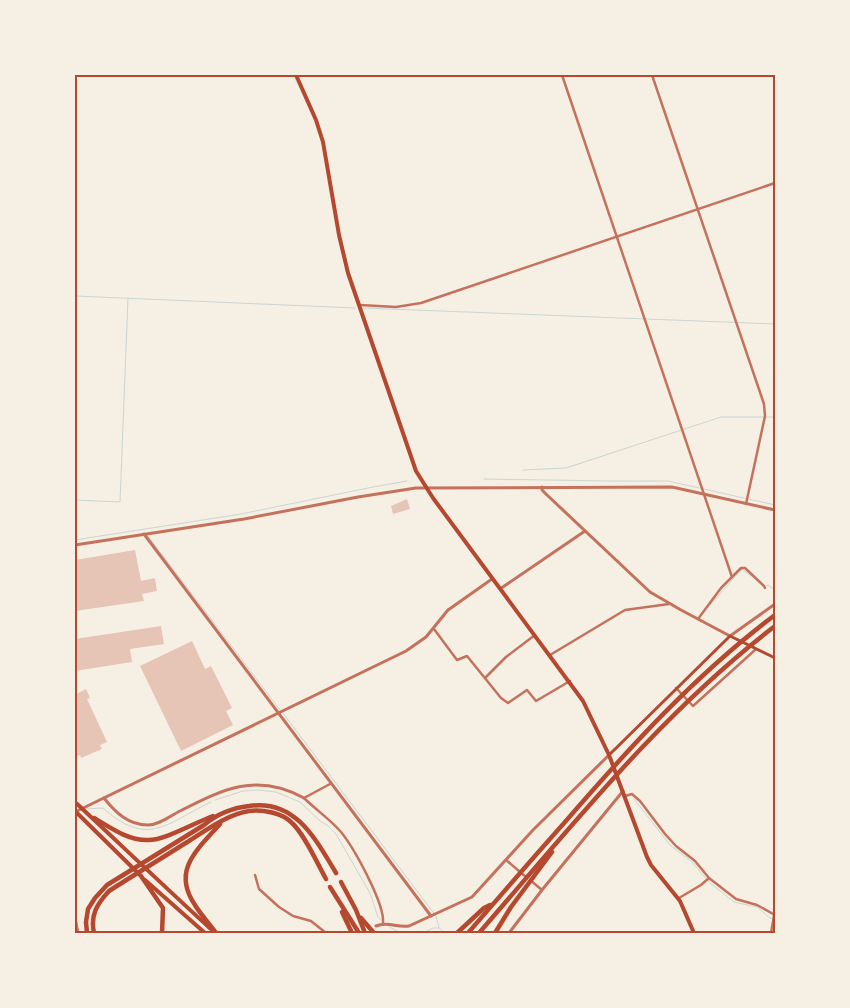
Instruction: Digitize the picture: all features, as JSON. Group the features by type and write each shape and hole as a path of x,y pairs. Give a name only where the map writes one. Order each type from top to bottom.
{"highway":[{"path":"468,933 606,774 688,689 775,615"},
{"path":"479,933 529,879 570,827 610,782 693,696 775,626"},
{"path":"94,818 115,831 130,837 149,841 239,807 262,804 282,809 302,823 336,873"},
{"path":"94,933 92,922 94,911 109,891 209,828 238,814 250,811 260,810 276,814 292,822 326,879"},
{"path":"87,933 88,909 107,884 204,825 217,815"},
{"path":"215,933 190,898 185,878 186,868 194,855 222,821"},
{"path":"141,876 163,908 162,933"},
{"path":"495,933 529,879"},
{"path":"341,882 365,925 374,933"},
{"path":"330,887 352,933"},
{"path":"336,898 359,933"},
{"path":"457,933 484,908 492,905"},
{"path":"356,910 365,933"}],"main road":[{"path":"296,75 320,131 342,252 358,305 416,471 425,488 570,681 589,711 609,755 647,857 651,865 679,898 694,933"},
{"path":"609,755 730,636 755,650 775,658"},
{"path":"75,802 215,933"},
{"path":"75,811 141,876 205,933"}],"street":[{"path":"562,75 732,577"},
{"path":"652,75 764,404 765,416 746,504"},
{"path":"358,305 396,307 421,303 775,183"},
{"path":"542,487 542,490 547,495 650,592 730,636 775,604"},
{"path":"75,545 244,519 398,490 425,488 672,488 775,510"},
{"path":"500,589 585,531"},
{"path":"144,534 431,916"},
{"path":"698,619 704,609 743,567 765,588"},
{"path":"75,811 406,651 434,629 448,610 492,579"},
{"path":"550,655 626,610 669,604"},
{"path":"434,629 457,660 467,656 501,698 508,703 527,690 536,701 570,681"},
{"path":"484,678 506,657 535,635"},
{"path":"676,688 693,706 755,650"},
{"path":"376,926 389,923 405,927 409,926 472,897 533,830 609,755"},
{"path":"104,798 119,815 134,822 149,825 162,821 223,791 260,784 292,792 304,798 335,826 343,836 375,890 382,911 383,923"},
{"path":"304,798 330,784"},
{"path":"509,933 542,890 624,793 632,794 640,801 665,834 676,846 695,861 708,878 736,899 757,904 774,915"},
{"path":"506,860 542,890"},
{"path":"255,875 259,889 279,907 293,916 311,921 326,933"},
{"path":"679,898 708,878"},
{"path":"771,933 775,910"},
{"path":"75,918 78,933"}],"building":[{"path":"407,499 410,509 393,514 391,506"},
{"path":"135,550 141,581 155,578 157,591 142,594 144,601 75,611 75,560"},
{"path":"161,626 164,644 130,649 132,662 75,671 75,639"},
{"path":"192,641 205,669 211,666 232,708 226,711 233,725 181,751 140,666"},
{"path":"86,689 90,698 87,699 107,742 100,745 102,749 81,758 80,755 75,757 75,695"}],"waterway":[{"path":"75,296 355,308"},
{"path":"75,500 120,502 128,298"},
{"path":"363,308 775,324"},
{"path":"523,470 566,468 721,417 775,417"},
{"path":"484,479 668,481 775,505"},
{"path":"75,540 241,514 407,481"},
{"path":"148,536 280,710"},
{"path":"710,605 742,569 751,576"},
{"path":"766,586 768,585 775,590"},
{"path":"283,713 436,916 439,928 445,933"},
{"path":"215,800 243,791 260,790 276,792 300,802 336,834 370,893 378,917 381,920"},
{"path":"634,799 670,845 692,862 710,883 734,902 757,907 770,918 775,919"},
{"path":"84,809 103,808 132,827 145,829 157,828 168,824 211,802"},
{"path":"388,926 400,933"},
{"path":"424,933 433,928 438,928"}]}
